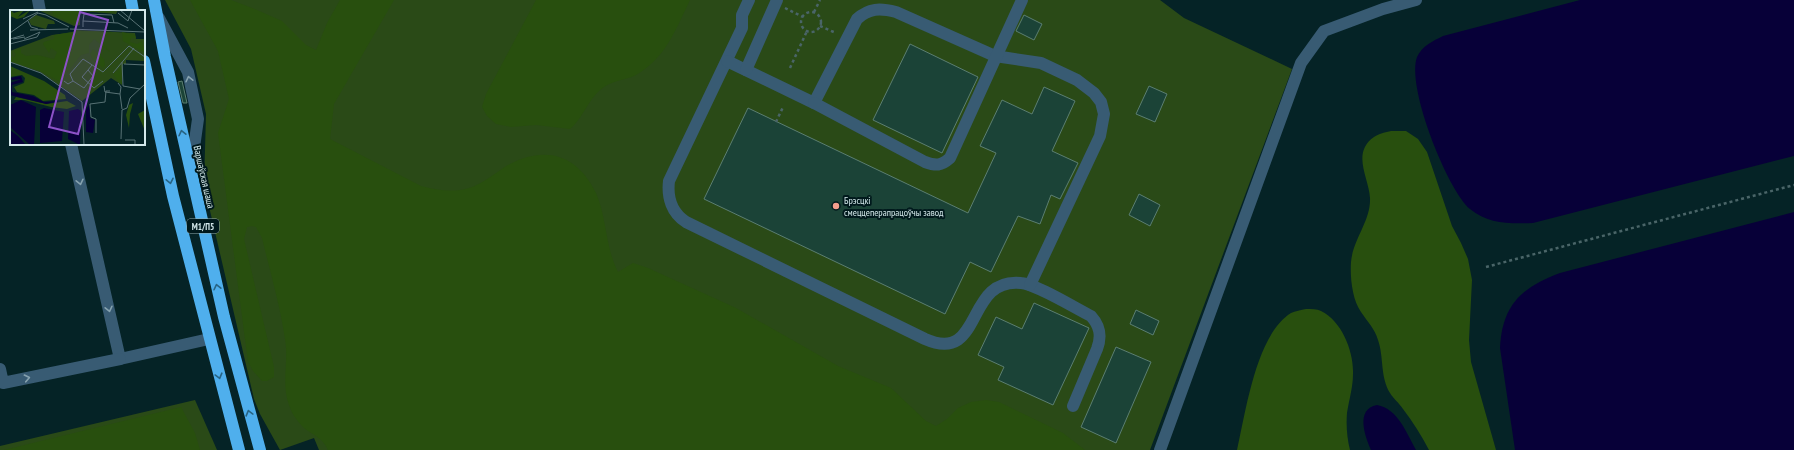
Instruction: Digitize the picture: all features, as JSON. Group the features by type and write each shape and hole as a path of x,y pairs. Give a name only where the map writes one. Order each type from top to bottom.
{"highway":[{"path":"131,0 133,10"},
{"name":"Варшаўская шаша","path":"154,0 224,317 260,450"},
{"name":"М1/П5","path":"145,66 173,196 239,450"}],"lane":[{"path":"38,0 40,10"},
{"path":"749,0 742,15 742,28 669,182 668,189 671,206 680,218 926,339 942,345 958,341 964,336 981,304 987,296 995,290 1014,283 1030,285 1091,316 1097,322 1100,331 1100,342 1073,406"},
{"path":"746,70 777,0"},
{"path":"727,61 814,104 925,162 935,165 943,164 950,158 995,56 1022,0"},
{"path":"1160,450 1301,63 1324,31 1383,9 1416,0"},
{"path":"814,104 857,19 874,9 886,9 896,12 995,56 1041,63 1077,80 1094,93 1101,102 1104,114 1100,136 1030,285"},
{"path":"156,13 188,72 198,119 191,172"},
{"path":"71,145 120,359"},
{"path":"0,369 3,384 209,339"}],"path":[{"path":"814,12 820,0"},
{"path":"808,12 814,12 821,19 820,26 816,30 807,31 801,23 803,17 808,12"},
{"path":"820,26 847,38"},
{"path":"790,68 807,31"},
{"path":"776,122 783,107"},
{"path":"1486,267 1794,185"}],"green space":[{"path":"165,0 1160,0 1184,18 1292,69 1150,450 319,450 314,438 280,450 260,414 254,399 204,185 206,114 191,49"},
{"path":"190,0 231,0 257,10 282,21 306,45 316,50 327,23 340,0 394,0 334,104 330,139 421,186 445,190 463,190 474,186 508,165 535,155 559,157 570,162 579,169 596,193 600,203 608,243 618,272 633,263 648,268 736,308 838,366 891,388 926,421 936,426 947,419 958,408 971,402 986,400 999,402 1063,433 1085,450 328,450 321,440 299,423 289,405 285,381 286,347 283,326 262,238 256,227 252,226 247,227 244,239 274,367 274,377 267,381 262,381 253,371 248,362 218,133 229,99 218,51"},
{"path":"536,0 690,0 669,42 655,61 636,75 612,83 599,91 570,129 536,125 511,127 496,124 487,116 482,107 486,94"},
{"path":"1391,131 1406,131 1418,139 1427,152 1452,226 1468,259 1472,280 1469,340 1471,362 1496,450 1429,450 1414,424 1391,395 1387,387 1383,374 1380,347 1377,336 1358,307 1356,301 1351,281 1352,254 1370,206 1369,190 1362,158 1367,143 1380,134"},
{"path":"1306,309 1319,310 1335,322 1341,330 1349,347 1353,365 1352,384 1347,413 1347,436 1350,450 1237,450 1254,375 1269,338 1279,324 1291,313"},
{"path":"195,400 217,450 0,450 0,446"},
{"path":"181,407 195,433 200,450 4,450"}],"shaded area":[{"path":"1580,0 1794,0 1794,156 1533,223 1500,222 1484,218 1470,209 1450,181 1440,160 1423,113 1417,90 1415,71 1419,53 1432,42 1443,36"},
{"path":"1794,212 1794,450 1515,450 1500,348 1505,320 1516,300 1525,292 1547,278 1560,273"},
{"path":"1377,405 1391,411 1396,416 1401,422 1416,450 1371,450 1364,431 1364,417 1370,408"}],"building":[{"path":"1024,15 1042,24 1034,40 1016,31"},
{"path":"910,44 978,77 942,153 873,120"},
{"path":"182,81 187,103 183,103 178,82"},
{"path":"1149,86 1167,94 1155,122 1136,114"},
{"name":"Брэсцкі смеццеперапрацоўчы завод","path":"1044,87 1075,101 1052,151 1078,163 1060,199 1051,195 1040,224 1018,216 991,272 970,262 945,314 704,199 748,108 968,213 996,153 980,146 1002,100 1032,114"},
{"path":"1139,194 1160,205 1150,226 1129,215"},
{"path":"1034,303 1089,328 1053,405 998,380 1004,367 978,355 996,317 1022,329"},
{"path":"1136,310 1159,321 1153,335 1130,324"},
{"path":"1116,347 1151,362 1116,443 1081,427"}],"place":[{"name":"Брэсцкі смеццеперапрацоўчы завод","path":"836,206"}]}
